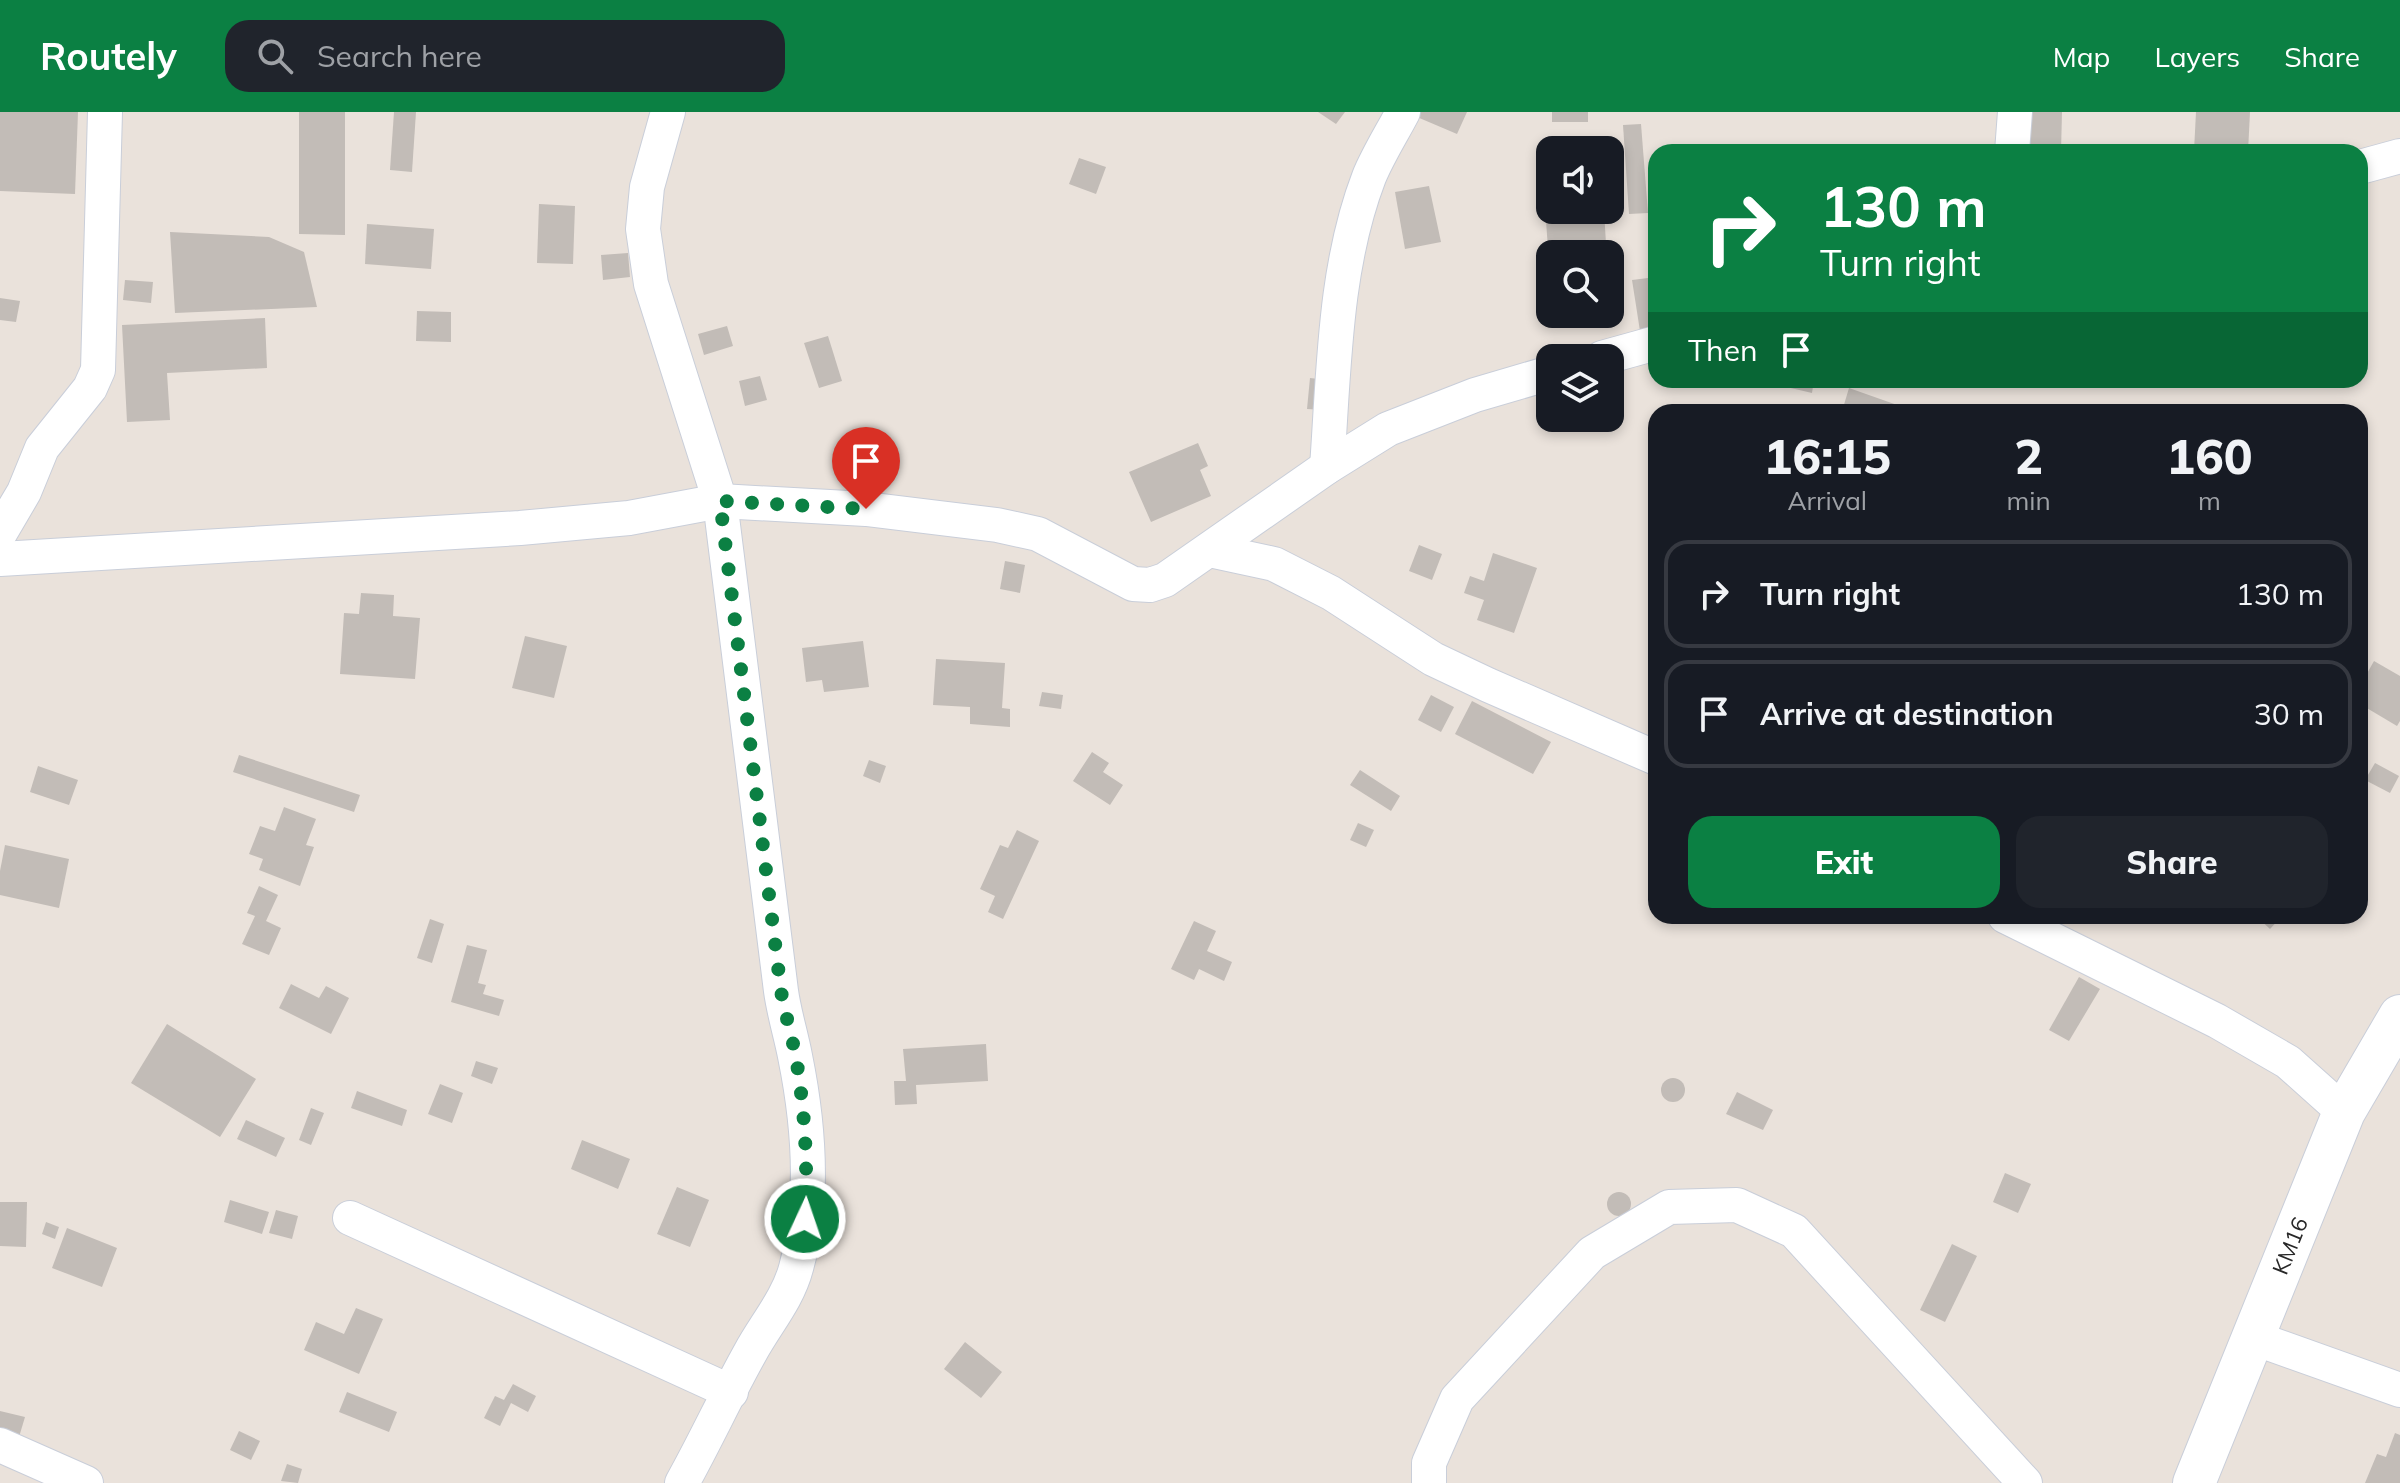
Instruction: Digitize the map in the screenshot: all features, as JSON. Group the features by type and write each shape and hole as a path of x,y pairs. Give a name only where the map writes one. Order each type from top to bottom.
{"street":[{"path":"0,533 24,492 42,448 90,388 98,370 105,112"},
{"path":"668,112 647,187 643,229 651,284 720,501 781,991 805,1117 808,1165 805,1219 796,1269 784,1299 750,1353 682,1483"},
{"path":"1327,467 1338,321 1350,245 1369,177 1403,112"},
{"path":"2013,144 2015,112"},
{"path":"2368,165 2400,156"},
{"path":"1624,352 1648,345"},
{"path":"0,559 520,528 629,518 720,501 866,509 997,525 1038,534 1133,584 1150,585 1165,580 1327,467 1388,429 1475,395 1536,377"},
{"path":"24,492 42,555"},
{"path":"1267,509 1274,564"},
{"path":"1209,550 1274,564 1331,593 1433,659 1648,755"},
{"path":"2021,924 2191,1008 2288,1062 2344,1112"},
{"name":"KM16","path":"2194,1483 2344,1112 2400,1016"},
{"path":"1429,1483 1429,1463 1457,1399 1592,1253 1669,1207 1737,1205 1794,1231 2025,1483"},
{"path":"350,1218 731,1392"},
{"path":"2254,1338 2400,1390"},
{"path":"0,1445 86,1483"}],"building":[{"path":"0,112 78,112 75,194 0,191"},
{"path":"299,112 345,112 345,235 299,234"},
{"path":"394,112 416,112 412,172 390,170"},
{"path":"1318,112 1345,112 1336,124"},
{"path":"1419,112 1467,112 1457,134 1417,117"},
{"path":"1552,112 1588,112 1588,122 1552,122"},
{"path":"2030,112 2062,112 2061,144 2028,144"},
{"path":"2196,112 2250,112 2248,144 2194,144"},
{"path":"1641,124 1648,213 1629,214 1623,125"},
{"path":"1079,158 1106,167 1096,194 1069,184"},
{"path":"1429,186 1441,242 1405,249 1395,192"},
{"path":"539,204 575,206 573,264 537,263"},
{"path":"367,224 434,229 431,269 365,264"},
{"path":"1546,224 1605,224 1606,240 1547,240"},
{"path":"170,232 269,237 304,252 317,307 175,313"},
{"path":"628,253 630,277 603,280 601,255"},
{"path":"1648,278 1648,330 1640,331 1632,280"},
{"path":"125,280 153,282 151,303 123,300"},
{"path":"0,298 20,301 16,322 0,320"},
{"path":"417,311 451,312 451,342 416,341"},
{"path":"265,318 267,368 167,373 170,420 127,422 122,325"},
{"path":"727,326 733,346 704,355 698,334"},
{"path":"828,336 842,381 819,388 804,343"},
{"path":"760,376 767,400 745,406 739,381"},
{"path":"1310,378 1327,380 1324,410 1307,409"},
{"path":"1790,388 1813,388 1812,393"},
{"path":"1849,388 1894,404 1844,404"},
{"path":"1198,443 1208,466 1200,470 1211,496 1151,522 1129,472"},
{"path":"1419,545 1442,554 1432,580 1409,571"},
{"path":"1493,553 1537,568 1514,633 1477,620 1484,600 1464,593 1470,576 1484,581"},
{"path":"1005,561 1025,565 1020,593 1000,589"},
{"path":"361,593 394,595 393,616 420,618 415,679 340,674 344,613 359,614"},
{"path":"525,636 567,646 554,698 512,688"},
{"path":"863,641 869,687 824,692 822,680 806,682 802,648"},
{"path":"936,659 1005,663 1002,708 1010,709 1010,727 970,724 970,707 933,705"},
{"path":"2374,661 2400,676 2400,721 2397,726 2368,709 2368,672"},
{"path":"1042,692 1063,695 1061,709 1039,706"},
{"path":"1431,695 1454,707 1441,732 1418,720"},
{"path":"1472,701 1551,742 1533,774 1455,734"},
{"path":"1092,752 1109,763 1103,772 1123,785 1110,805 1073,781"},
{"path":"239,755 360,795 354,812 233,772"},
{"path":"869,760 886,766 880,783 863,776"},
{"path":"2375,763 2399,776 2390,793 2368,782"},
{"path":"38,766 78,780 69,805 30,792"},
{"path":"1360,770 1400,796 1391,811 1350,785"},
{"path":"284,807 316,819 306,845 314,847 300,886 259,870 263,859 249,854 260,826 275,831"},
{"path":"1358,823 1374,830 1366,847 1350,840"},
{"path":"1017,830 1039,841 1003,919 988,912 995,896 980,889 1000,845 1008,848"},
{"path":"5,845 69,859 59,908 0,895"},
{"path":"259,886 278,895 266,921 281,928 269,955 242,944 255,916 247,913"},
{"path":"430,919 444,924 432,963 417,958"},
{"path":"1194,921 1216,931 1207,951 1232,962 1224,981 1199,969 1194,980 1171,969"},
{"path":"467,945 487,950 478,983 486,985 483,994 504,1000 499,1016 451,1002"},
{"path":"2079,977 2100,989 2069,1041 2049,1030"},
{"path":"291,984 319,998 326,986 349,998 331,1034 279,1008"},
{"path":"167,1024 256,1079 220,1137 131,1083"},
{"path":"986,1044 988,1081 916,1085 917,1104 895,1105 894,1081 906,1081 903,1049"},
{"path":"476,1061 498,1068 492,1084 471,1076"},
{"path":"1673,1078 1682,1081 1685,1090 1682,1099 1673,1102 1664,1099 1661,1090 1664,1081"},
{"path":"440,1084 463,1093 452,1123 428,1114"},
{"path":"357,1091 407,1110 402,1126 351,1108"},
{"path":"1737,1092 1773,1110 1763,1130 1726,1114"},
{"path":"311,1108 324,1113 311,1145 299,1140"},
{"path":"246,1120 285,1138 276,1157 237,1139"},
{"path":"582,1140 630,1159 618,1189 571,1169"},
{"path":"2005,1173 2031,1184 2018,1213 1993,1202"},
{"path":"677,1187 709,1200 690,1247 657,1234"},
{"path":"1619,1192 1628,1195 1631,1204 1628,1213 1619,1216 1610,1213 1607,1204 1610,1195"},
{"path":"230,1200 269,1212 262,1234 224,1222"},
{"path":"0,1202 27,1202 26,1247 0,1246"},
{"path":"276,1210 298,1216 292,1239 269,1233"},
{"path":"46,1222 59,1227 55,1239 42,1234"},
{"path":"67,1228 117,1248 102,1287 52,1268"},
{"path":"1952,1244 1977,1256 1945,1322 1920,1310"},
{"path":"356,1308 383,1319 359,1374 304,1350 316,1322 344,1334"},
{"path":"965,1342 1002,1372 981,1398 944,1369"},
{"path":"513,1384 536,1396 528,1412 511,1403 500,1426 484,1418 495,1396 504,1400"},
{"path":"347,1392 397,1412 389,1432 339,1412"},
{"path":"0,1411 25,1417 19,1437 0,1432"},
{"path":"239,1431 260,1441 251,1460 230,1450"},
{"path":"2395,1433 2400,1435 2400,1483 2365,1483 2377,1454 2386,1457"},
{"path":"287,1464 302,1469 298,1483 281,1481"}],"route":[{"path":"805,1219 808,1165 805,1117 781,991 720,501 866,509"}]}
